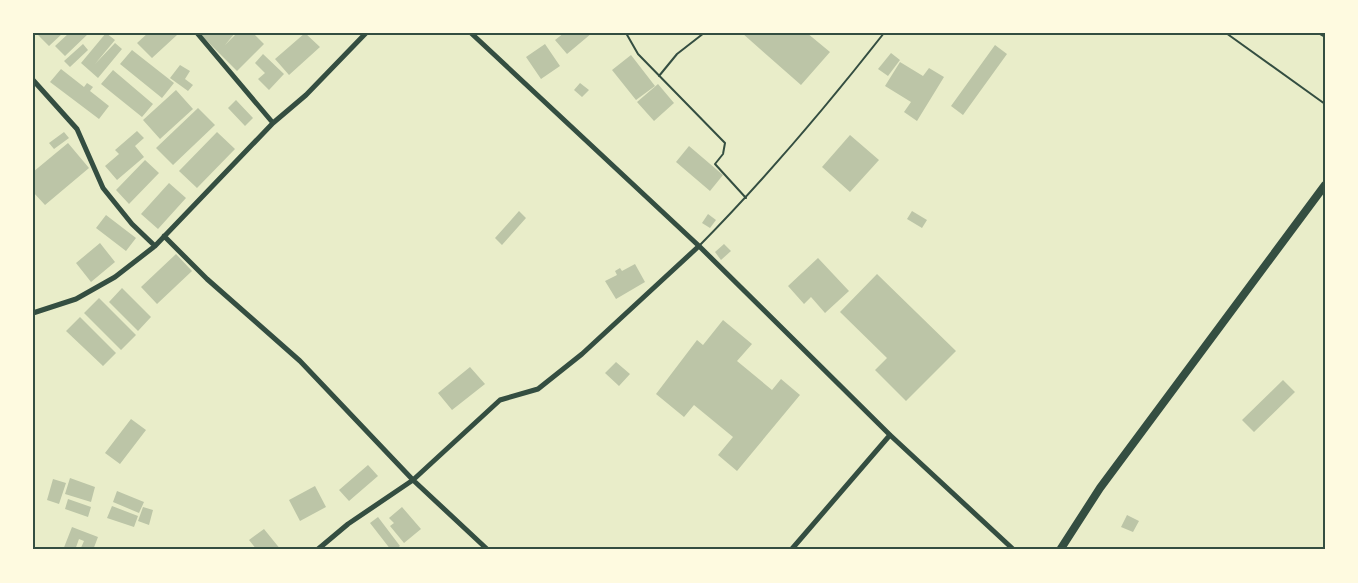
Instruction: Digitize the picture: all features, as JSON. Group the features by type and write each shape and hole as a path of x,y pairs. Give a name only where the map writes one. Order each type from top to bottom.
{"main road":[{"path":"1060,550 1100,488 1325,185"}],"street":[{"path":"197,33 273,123"},
{"path":"33,313 76,299 115,277 155,246 273,123 306,95 366,33"},
{"path":"471,33 699,246 890,435 1014,550"},
{"path":"33,80 77,129 103,188 132,224 155,246"},
{"path":"164,236 207,279 300,361 413,480 488,550"},
{"path":"317,550 348,524 413,480 500,400 538,389 582,354 699,246"},
{"path":"791,550 890,435"}],"lane":[{"path":"626,33 638,54 725,143 723,154 715,164 746,198"},
{"path":"659,76 677,54 704,33"},
{"path":"699,246 746,198 835,96 884,33"},
{"path":"1226,33 1325,104"},
{"path":"1318,33 1325,37"}],"building":[{"path":"40,33 63,33 49,46 38,35"},
{"path":"69,33 89,33 65,56 55,46"},
{"path":"106,33 115,40 95,64 115,43 122,49 98,78 81,63"},
{"path":"148,33 175,33 177,35 152,58 137,43"},
{"path":"199,33 235,33 225,45 237,33 253,33 264,44 237,71"},
{"path":"305,33 320,47 289,75 275,59"},
{"path":"564,33 592,33 567,54 555,40"},
{"path":"742,33 807,33 830,52 801,85"},
{"path":"83,44 88,50 70,67 64,61"},
{"path":"545,44 560,66 541,79 526,57"},
{"path":"995,45 1007,54 963,115 951,106"},
{"path":"132,50 174,83 162,98 120,64"},
{"path":"891,53 900,60 888,76 878,69"},
{"path":"263,54 284,74 269,90 258,79 265,73 255,63"},
{"path":"631,55 655,86 636,100 612,70"},
{"path":"900,62 923,76 929,68 944,77 917,121 904,112 911,102 885,86"},
{"path":"180,65 190,71 185,79 193,85 188,91 170,78"},
{"path":"61,69 84,87 87,83 93,87 90,91 109,106 99,119 50,82"},
{"path":"113,70 153,104 142,117 101,84"},
{"path":"580,83 589,90 582,97 574,90"},
{"path":"658,84 674,103 654,121 637,102"},
{"path":"176,90 193,109 160,139 143,120"},
{"path":"236,100 253,118 245,126 228,108"},
{"path":"198,108 215,125 173,165 156,148"},
{"path":"137,131 144,138 135,146 144,157 117,180 105,166 119,154 115,150"},
{"path":"64,132 69,138 54,149 49,143"},
{"path":"217,132 235,149 197,188 179,171"},
{"path":"850,135 879,160 850,192 822,167"},
{"path":"68,143 89,168 45,205 33,192 33,172"},
{"path":"689,146 723,175 710,191 676,162"},
{"path":"145,160 159,173 129,204 116,190"},
{"path":"169,183 186,198 158,229 141,214"},
{"path":"519,211 526,218 502,245 495,238"},
{"path":"912,211 927,220 922,228 907,219"},
{"path":"708,214 716,220 710,228 702,223"},
{"path":"106,215 136,238 126,251 96,228"},
{"path":"100,243 115,262 91,282 76,263"},
{"path":"724,244 731,251 721,260 715,252"},
{"path":"176,254 192,271 157,304 141,287"},
{"path":"818,258 849,291 825,313 811,297 804,304 788,286"},
{"path":"635,264 645,282 616,299 605,281 617,275 615,271 620,268 622,271"},
{"path":"877,274 956,351 906,401 875,370 887,358 840,312"},
{"path":"122,288 151,317 138,331 109,302"},
{"path":"99,298 136,335 121,350 84,313"},
{"path":"80,317 116,353 103,366 66,331"},
{"path":"723,320 752,344 737,361 772,390 781,379 800,395 737,471 718,455 733,437 694,405 684,417 656,394 697,340 703,345"},
{"path":"616,362 630,374 619,386 605,373"},
{"path":"470,367 485,384 452,410 438,393"},
{"path":"1283,380 1295,392 1254,432 1242,420"},
{"path":"131,419 146,430 120,464 105,453"},
{"path":"368,465 378,476 349,501 339,490"},
{"path":"70,478 95,487 91,502 65,494"},
{"path":"53,479 66,483 59,504 47,500"},
{"path":"315,486 326,507 300,521 289,500"},
{"path":"117,491 144,502 139,513 113,502"},
{"path":"68,499 91,507 88,517 65,509"},
{"path":"112,506 138,516 134,527 107,518"},
{"path":"143,507 153,510 149,525 138,521"},
{"path":"402,507 421,529 404,543 390,526 394,523 389,518"},
{"path":"1127,515 1139,521 1133,532 1121,527"},
{"path":"378,517 400,546 395,550 391,550 370,523"},
{"path":"72,527 98,537 93,550 80,550 84,541 79,539 75,550 63,550"},
{"path":"264,529 281,550 257,550 249,540"}]}
